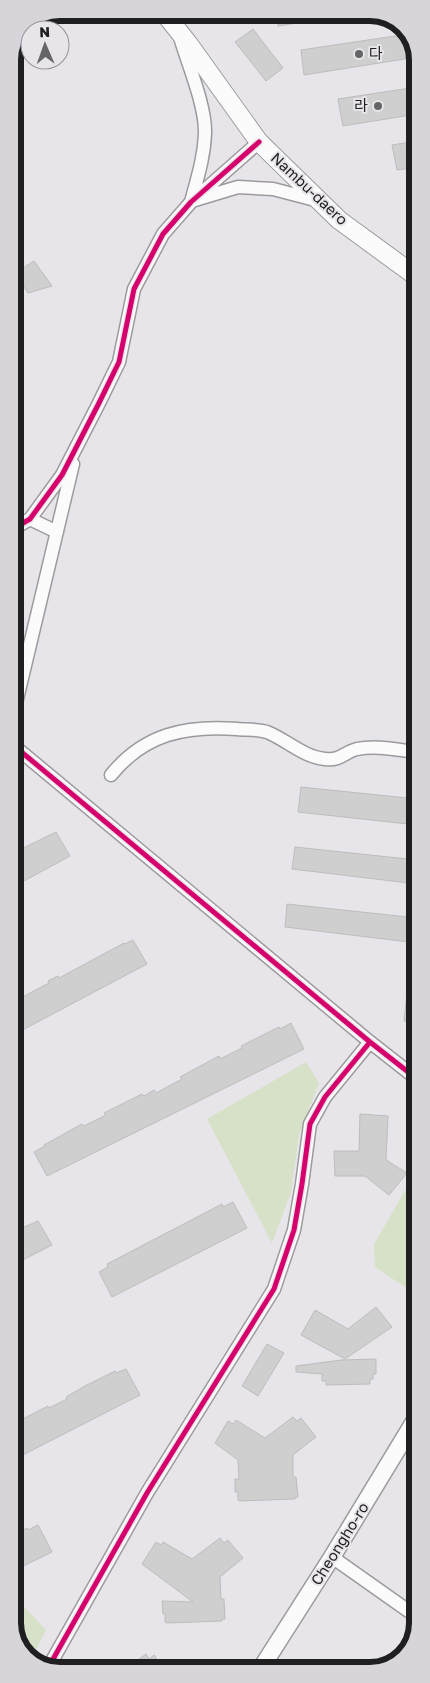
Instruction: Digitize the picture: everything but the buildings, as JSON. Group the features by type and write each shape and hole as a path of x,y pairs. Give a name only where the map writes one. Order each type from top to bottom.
{"main road":[{"name":"Nambu-daero","path":"170,21 259,142 339,220 409,271"}],"street":[{"path":"177,29 201,106 205,132 202,162 190,202"},
{"path":"21,524 30,519 62,475 119,362 134,289 162,234 190,202 259,142"},
{"path":"190,202 238,187 273,189 320,201"},
{"path":"21,683 79,442"},
{"path":"30,519 57,532"},
{"path":"111,775 122,761 148,742 179,731 226,728 265,731 305,753 325,759 339,759 354,750 374,747 409,751"},
{"path":"21,752 409,1073"},
{"path":"52,1661 147,1493 274,1289 294,1230 310,1124 325,1097 370,1042"},
{"name":"Cheongho-ro","path":"265,1662 409,1430"},
{"path":"332,1557 409,1611"}],"green space":[{"path":"306,1062 319,1083 299,1135 291,1192 272,1243 207,1119"},
{"path":"409,1184 409,1290 375,1267 374,1244"},
{"path":"21,1603 46,1630 35,1653 29,1647 23,1635"}],"cycle path":[{"path":"21,524 30,519 62,475 99,403 119,362 134,289 163,234 191,202 259,142"},
{"path":"21,752 409,1073"},
{"path":"52,1661 147,1493 274,1289 294,1230 310,1124 325,1097 370,1042"}],"place":[{"name":"다","path":"359,54"},
{"name":"라","path":"378,106"}]}
